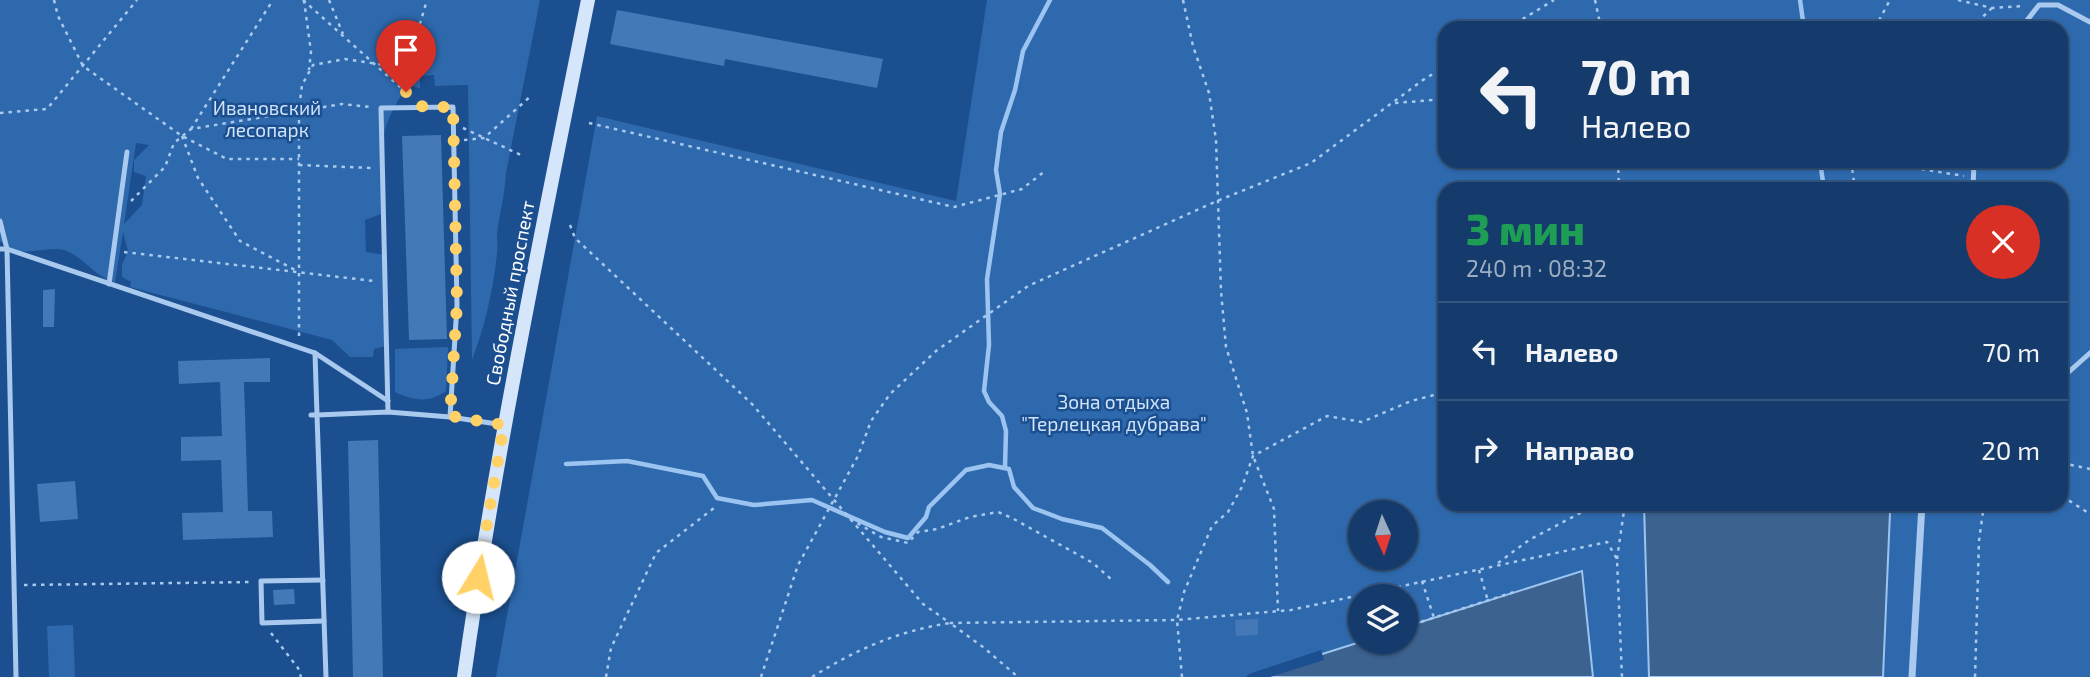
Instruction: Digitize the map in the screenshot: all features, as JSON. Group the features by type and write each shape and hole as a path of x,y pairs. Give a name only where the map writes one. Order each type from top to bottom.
{"main road":[{"name":"Свободный проспект","path":"464,677 481,552 504,425 588,0"}],"street":[{"path":"1912,677 1922,511"}],"lane":[{"path":"2026,21 2039,5 2058,3 2090,22"},
{"path":"388,412 381,108 453,107 457,304 450,416"},
{"path":"109,284 127,152"},
{"path":"1973,168 1973,182"},
{"path":"0,221 16,677"},
{"path":"3,249 315,353 388,401"},
{"path":"160,301 160,310"},
{"path":"315,353 314,415 326,677"},
{"path":"2068,373 2090,353"},
{"path":"314,415 388,412 450,416 504,425"},
{"path":"323,580 261,581 262,623 324,621"}],"path":[{"path":"54,0 58,16 83,66 183,136 227,159 299,159"},
{"path":"0,113 47,109 137,0"},
{"path":"118,214 165,167 174,143 191,130 273,0"},
{"path":"304,0 423,107"},
{"path":"304,0 311,52 309,70"},
{"path":"329,0 345,37"},
{"path":"299,348 299,109 302,85 313,65 345,59 390,66 401,63 411,54 428,0"},
{"path":"1183,0 1193,46 1209,93 1216,140 1226,347 1247,413 1253,456 1274,509 1278,611"},
{"path":"1520,21 1554,0"},
{"path":"1595,0 1600,21"},
{"path":"1879,21 1890,0"},
{"path":"1958,0 1992,8 2039,5"},
{"path":"1978,21 1992,8"},
{"path":"761,677 798,565 835,499 877,412 890,394 936,351 1028,286 1217,201 1311,163 1438,72"},
{"path":"454,141 484,138 532,95"},
{"path":"1391,104 1438,100"},
{"path":"191,130 299,109 342,104 381,108"},
{"path":"454,123 523,156"},
{"path":"589,123 954,207 1022,189 1045,171"},
{"path":"183,136 198,178 240,241 300,273"},
{"path":"299,165 382,169"},
{"path":"1916,168 1973,177"},
{"path":"570,225 575,238 752,404 923,604 984,647 1018,677"},
{"path":"113,251 385,282"},
{"path":"1182,677 1177,620 1184,592 1212,526 1228,512 1242,487 1253,456 1327,415 1362,422 1411,401 1438,394"},
{"path":"2068,464 2090,469"},
{"path":"2068,500 2090,514"},
{"path":"606,677 611,648 656,553 714,508"},
{"path":"1494,566 1529,540 1584,511"},
{"path":"1622,677 1617,559 1624,511"},
{"path":"1975,677 1979,541 1983,511"},
{"path":"849,519 881,537 908,543 918,532 998,512 1093,562 1112,580"},
{"path":"1414,584 1607,542 1617,559"},
{"path":"1479,569 1488,601"},
{"path":"14,585 261,581"},
{"path":"1422,582 1434,618"},
{"path":"1418,623 1517,592"},
{"path":"812,677 847,656 914,629 950,623 1177,620 1278,611 1348,598"},
{"path":"262,623 298,668 301,677"}],"green space":[{"name":"Ивановский лесопарк","path":"0,0 540,0 506,173 491,295 472,360 468,85 435,86 434,75 420,76 420,88 407,85 392,112 385,130 382,150 384,213 365,220 366,252 385,255 386,346 374,349 373,357 350,357 332,340 130,287 131,282 122,277 122,265 128,251 123,232 115,282 100,275 66,251 14,250 0,241","holes":["136,143 149,145 134,160 134,172 146,176 142,205 124,224"]},
{"name":"Зона отдыха \"Терлецкая дубрава\"","path":"987,0 2090,0 2090,677 496,677 597,116 956,201"},
{"path":"448,347 446,391 427,399 395,392 395,349"},
{"path":"73,625 75,677 49,677 47,626"}],"shaded area":[{"path":"1644,511 1889,511 1883,677 1649,677"},
{"path":"1582,571 1593,677 1250,677 1348,646 1348,654 1418,654 1418,623"}],"pier":[{"path":"1321,650 1324,660 1270,677 1246,677 1249,674"}],"building":[{"path":"617,10 883,59 877,88 725,59 724,66 610,44"},
{"path":"441,135 447,339 409,340 402,136"},
{"path":"55,289 54,327 43,327 43,290"},
{"path":"270,358 270,382 244,382 248,511 272,511 273,537 183,540 182,513 223,512 221,460 181,461 181,437 222,436 220,382 179,384 178,361"},
{"path":"378,440 383,677 353,677 348,441"},
{"path":"75,481 78,519 40,522 37,484"},
{"path":"294,589 295,604 274,605 273,590"},
{"path":"1258,619 1258,635 1236,636 1235,620"}],"waterway":[{"path":"1005,467 1006,431 1002,416 989,402 984,391 989,345 987,279 1000,194 996,170 1001,132 1015,90 1023,51 1050,0"},
{"path":"1800,0 1803,21"},
{"path":"1821,168 1823,182"},
{"path":"566,464 627,461 703,476 717,498 754,505 812,500 885,532 908,538 926,517 929,507 966,470 989,465 1009,469 1014,487 1033,508 1062,519 1102,528 1168,582"}],"route":[{"path":"406,92 423,107 453,107 457,304 450,416 504,425 478,577"}]}
